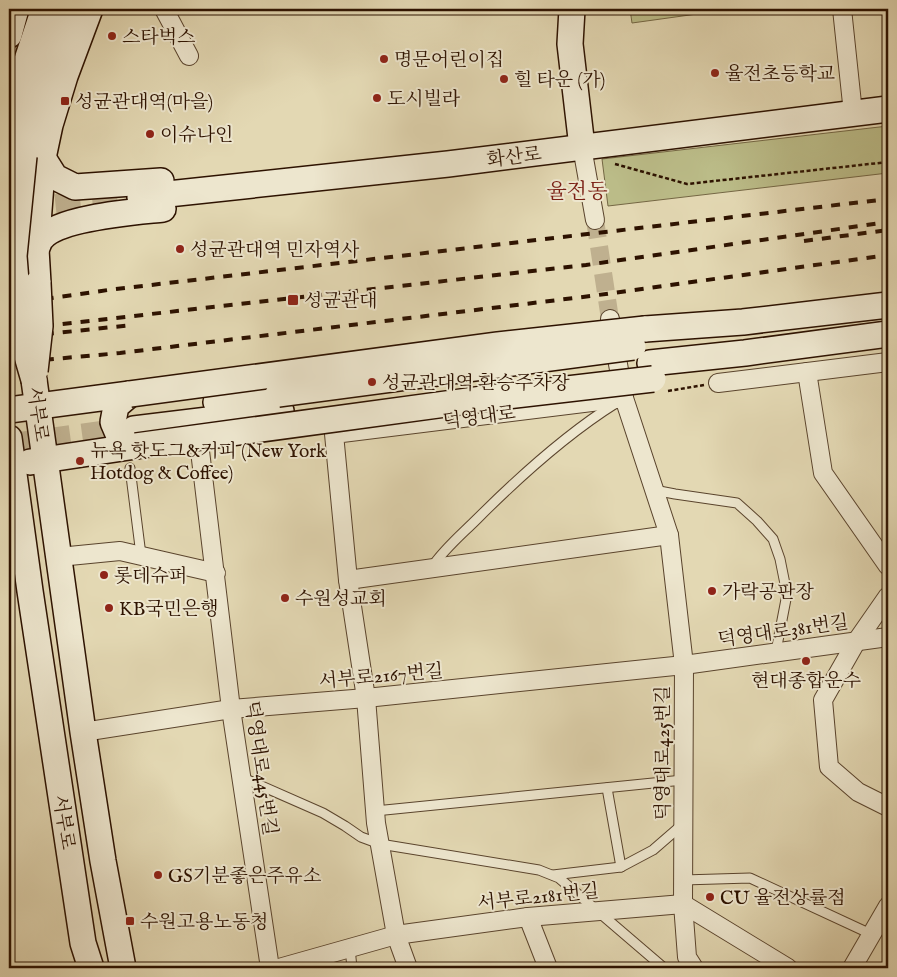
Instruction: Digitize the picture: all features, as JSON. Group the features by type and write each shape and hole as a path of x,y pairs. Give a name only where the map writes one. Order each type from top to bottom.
{"street":[{"path":"9,35 16,9"},
{"path":"9,136 17,90 44,9"},
{"name":"서부로","path":"65,9 37,96 24,156 14,256 20,332 34,380 83,732 103,861 123,968"},
{"path":"34,380 40,326 36,249 43,158 50,125 65,76 90,9"},
{"path":"164,9 189,56"},
{"path":"572,9 570,44 592,145 594,220"},
{"path":"842,9 853,113"},
{"name":"화산로","path":"140,198 448,164 888,109"},
{"path":"36,249 42,238 69,223 116,214 437,176 448,164 435,153 269,171 118,185 75,187 55,177 43,158"},
{"path":"116,214 107,211 102,206 101,200 105,192 118,185"},
{"path":"9,410 38,406 132,430 480,399 652,362 744,322 888,305"},
{"name":"덕영대로425번길","path":"610,319 624,398 669,536 684,665 682,904 687,957 694,968"},
{"path":"132,430 280,403 745,353 888,334"},
{"path":"11,464 45,460 132,430 498,345 652,362"},
{"path":"718,382 888,362"},
{"path":"807,372 824,473 888,566"},
{"name":"덕영대로","path":"348,580 334,434 624,398"},
{"name":"서부로","path":"9,438 11,464 83,943 90,968"},
{"name":"덕영대로445번길","path":"200,451 231,710 270,968"},
{"path":"408,968 396,935 380,844 375,811 366,698 348,580 669,536"},
{"path":"59,558 120,551 216,573"},
{"path":"888,596 856,642 823,700 829,767 858,792 888,806"},
{"name":"덕영대로381번길","path":"684,665 888,637"},
{"name":"서부로2167번길","path":"83,732 231,710 684,665"},
{"path":"682,904 788,968"},
{"name":"서부로2181번길","path":"279,968 396,935 528,917 682,904"},
{"path":"852,968 873,935 888,906"},
{"path":"528,917 548,968"}],"lane":[{"path":"431,569 439,557 473,523 550,452 593,418 624,398"},
{"path":"132,430 141,555"},
{"path":"654,490 737,503 757,521 772,539 780,559 786,594 777,646 772,653"},
{"path":"241,777 323,814 361,837 380,844 539,870 553,875 664,968"},
{"path":"375,811 683,780"},
{"path":"607,788 621,867"},
{"path":"553,875 621,867 653,850 683,824"},
{"path":"683,880 750,878 873,935"},
{"path":"350,948 352,968"}],"path":[{"path":"592,145 607,162 687,184 888,162"},
{"path":"652,362 718,382"}],"green space":[{"path":"630,9 733,9 632,23"},
{"path":"888,126 888,173 608,206 602,159"}],"tunnel":[{"path":"19,211 140,197"},
{"path":"595,220 610,319"},
{"path":"9,446 134,429"}],"railway":[{"path":"9,304 108,290 888,199"},
{"path":"9,330 586,265 888,222"},
{"path":"804,241 888,230"},
{"path":"9,363 120,353 591,296 888,255"},
{"path":"9,338 132,325"}],"place":[{"name":"스타벅스","path":"112,36"},
{"name":"명문어린이집","path":"384,59"},
{"name":"율전초등학교","path":"715,73"},
{"name":"힐 타운 (가)","path":"504,79"},
{"name":"도시빌라","path":"377,98"},
{"name":"성균관대역(마을)","path":"65,101"},
{"name":"이슈나인","path":"150,134"},
{"name":"성균관대역 민자역사","path":"180,249"},
{"name":"성균관대","path":"293,300"},
{"name":"성균관대역 환승주차장","path":"372,382"},
{"name":"뉴욕 핫도그&커피 (New York Hotdog & Coffee)","path":"80,461"},
{"name":"롯데슈퍼","path":"104,575"},
{"name":"가락공판장","path":"712,591"},
{"name":"수원성교회","path":"285,598"},
{"name":"KB국민은행","path":"109,608"},
{"name":"현대종합운수","path":"806,661"},
{"name":"GS기분좋은주유소","path":"158,875"},
{"name":"CU 율전상률점","path":"710,897"},
{"name":"수원고용노동청","path":"130,921"}],"district":[{"name":"율전동","path":"577,191"}]}
